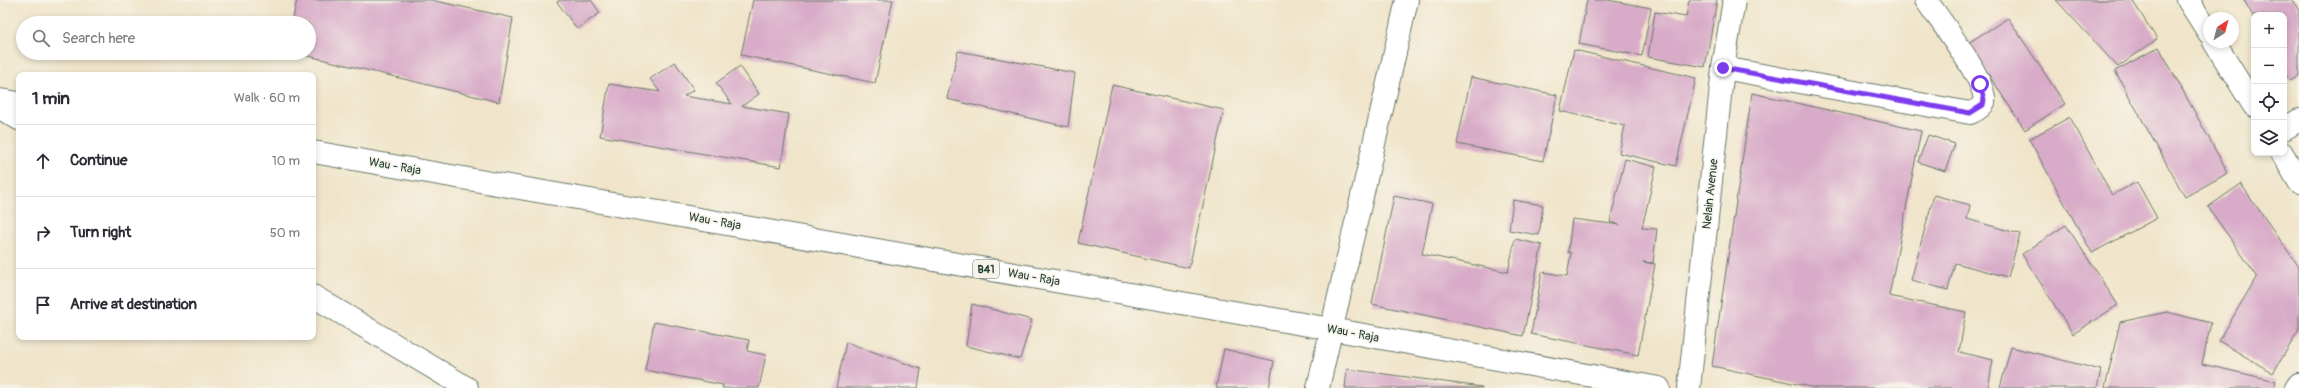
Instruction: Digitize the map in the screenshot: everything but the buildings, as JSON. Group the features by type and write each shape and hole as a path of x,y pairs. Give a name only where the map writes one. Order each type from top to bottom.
{"main road":[{"path":"1318,388 1330,329 1407,0"},
{"name":"Nelain Avenue","path":"1689,388 1723,68 1734,0"},
{"path":"1723,68 1970,113 1975,111 1983,105 1984,100 1980,84 1974,70 1926,0"},
{"path":"2188,0 2203,24"},
{"path":"2218,48 2251,101"},
{"path":"0,100 16,103"},
{"path":"0,108 16,117"},
{"path":"2287,127 2299,120"},
{"name":"Wau - Raja","path":"316,153 1330,329 1659,388"},
{"path":"2284,156 2299,182"},
{"path":"316,298 467,388"},
{"path":"2296,388 2299,384"}],"route":[{"path":"1723,68 1867,93 1970,113 1983,105 1984,100 1980,84"}]}
